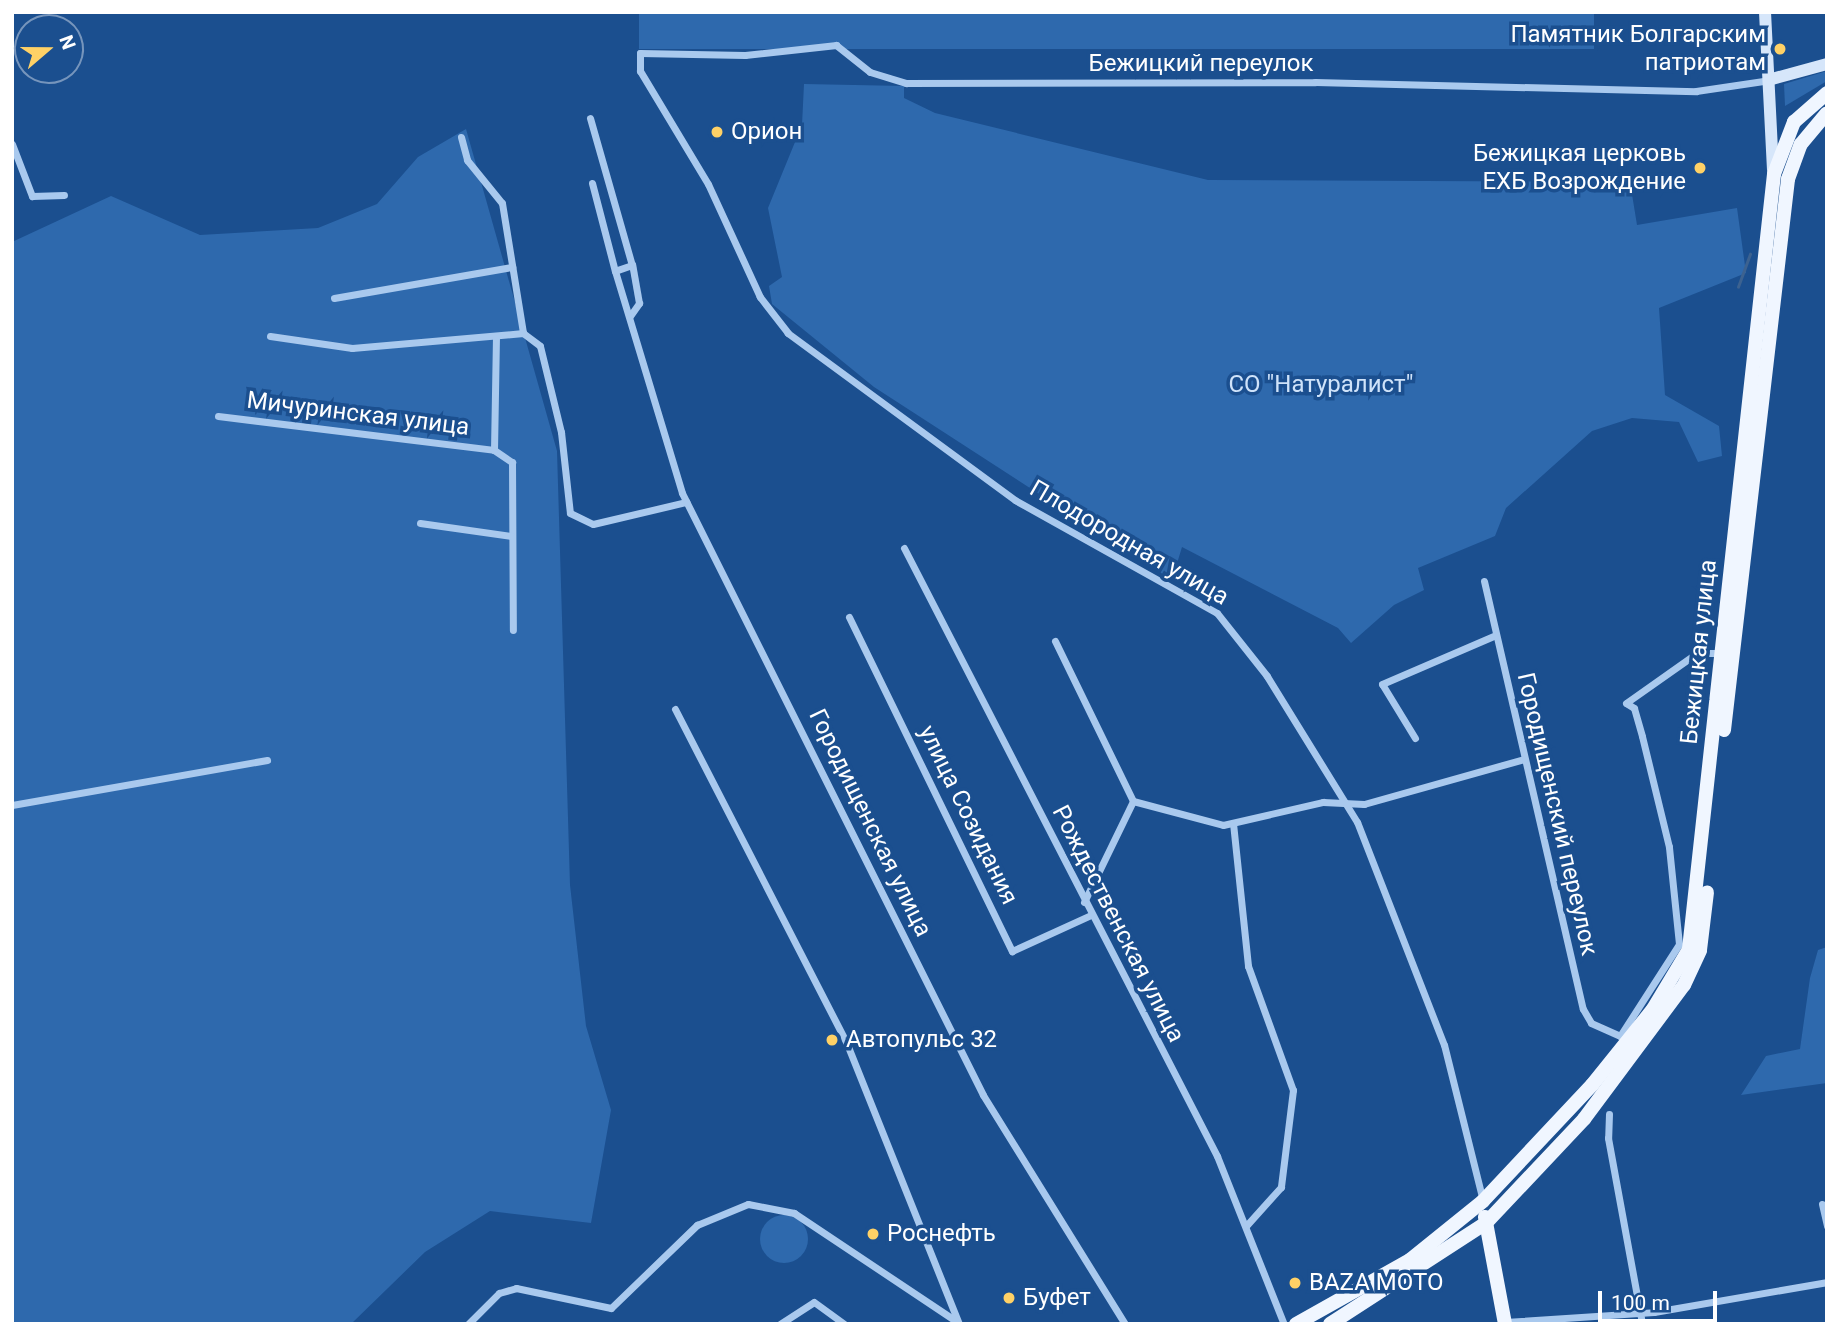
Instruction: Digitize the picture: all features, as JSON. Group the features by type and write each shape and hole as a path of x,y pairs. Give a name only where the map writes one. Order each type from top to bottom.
{"main road":[{"path":"1773,174 1794,122 1827,93"},
{"name":"Бежицкая улица","path":"1331,1324 1486,1223 1616,1082 1684,985 1700,950 1788,179 1807,134 1827,113"},
{"name":"Бежицкая улица","path":"1296,1324 1410,1261 1483,1201 1592,1085 1653,1010 1689,949 1773,174"},
{"path":"1483,1201 1505,1323"}],"street":[{"name":"Бежицкая улица","path":"1765,12 1772,79 1773,174"},
{"name":"Бежицкий переулок","path":"640,53 745,55 836,45 870,72 906,83 1315,82 1696,91 1772,79"},
{"name":"Плодородная улица","path":"640,53 640,71 708,184 760,297 788,333 1015,500 1217,613 1304,728 1348,803 1444,1045 1483,1201"},
{"path":"1772,79 1827,64"},
{"name":"Городищенская улица","path":"590,118 632,265 639,303 630,316"},
{"path":"461,137 467,160 502,202 523,333"},
{"path":"12,144 32,196 64,195"},
{"name":"Городищенская улица","path":"592,183 664,450 686,502 983,1095 1125,1324"},
{"path":"615,271 632,265"},
{"path":"334,298 512,267"},
{"path":"270,336 352,348 523,333 540,346 561,432 570,513 593,524 686,502"},
{"path":"496,335 494,450 512,462 510,536 513,630"},
{"name":"Мичуринская улица","path":"218,416 494,450"},
{"path":"420,523 510,536"},
{"name":"Рождественская улица","path":"904,548 1084,902 1208,1138 1284,1324"},
{"name":"Городищенский переулок","path":"1483,581 1583,1009 1591,1023 1620,1036 1679,944 1669,847 1637,717 1626,703 1697,653 1722,653"},
{"name":"улица Созидания","path":"849,617 1012,951 1032,947 1091,915"},
{"path":"1415,738 1382,684 1496,635"},
{"path":"1055,641 1133,801"},
{"path":"675,709 847,1044 956,1309 956,1321"},
{"path":"1133,801 1233,823 1323,802 1348,803 1524,759"},
{"path":"12,806 267,760"},
{"path":"1084,902 1133,801"},
{"path":"1233,823 1248,966 1293,1090 1281,1187 1246,1226"},
{"path":"1609,1114 1608,1138 1642,1324"},
{"path":"468,1324 499,1293 516,1288 611,1308 697,1225 748,1204 794,1213 956,1321"},
{"path":"1822,1204 1827,1226"},
{"path":"1505,1323 1640,1311 1827,1282"},
{"path":"780,1324 814,1302 845,1324"}],"green space":[{"path":"639,12 1594,12 1594,49 639,49"},
{"path":"1827,71 1827,81 1785,106 1784,84"},
{"name":"СО \"Натуралист\"","path":"804,84 904,86 904,98 935,113 1208,180 1630,182 1637,225 1737,208 1746,273 1659,308 1665,395 1719,426 1722,456 1698,462 1679,422 1632,418 1592,431 1506,508 1495,536 1418,568 1424,590 1394,605 1351,643 1338,628 1182,547 1172,580 874,387 772,304 769,286 782,277 768,208 802,125"},
{"path":"466,129 557,451 570,885 586,1026 611,1110 591,1223 490,1211 425,1252 351,1324 12,1324 12,242 111,196 200,235 318,228 377,204 418,157"},
{"path":"1827,947 1827,1083 1741,1095 1766,1056 1800,1049 1810,978 1818,950"},
{"path":"784,1215 801,1222 808,1239 801,1256 784,1263 767,1256 760,1239 767,1222"}],"waterway":[{"path":"1738,287 1750,254"}],"place":[{"name":"Памятник Болгарским патриотам","path":"1780,49"},
{"name":"Орион","path":"717,132"},
{"name":"Бежицкая церковь ЕХБ Возрождение","path":"1700,168"},
{"name":"Автопульс 32","path":"832,1040"},
{"name":"Роснефть","path":"873,1234"},
{"name":"BAZA MOTO","path":"1295,1283"},
{"name":"Буфет","path":"1009,1298"}]}
